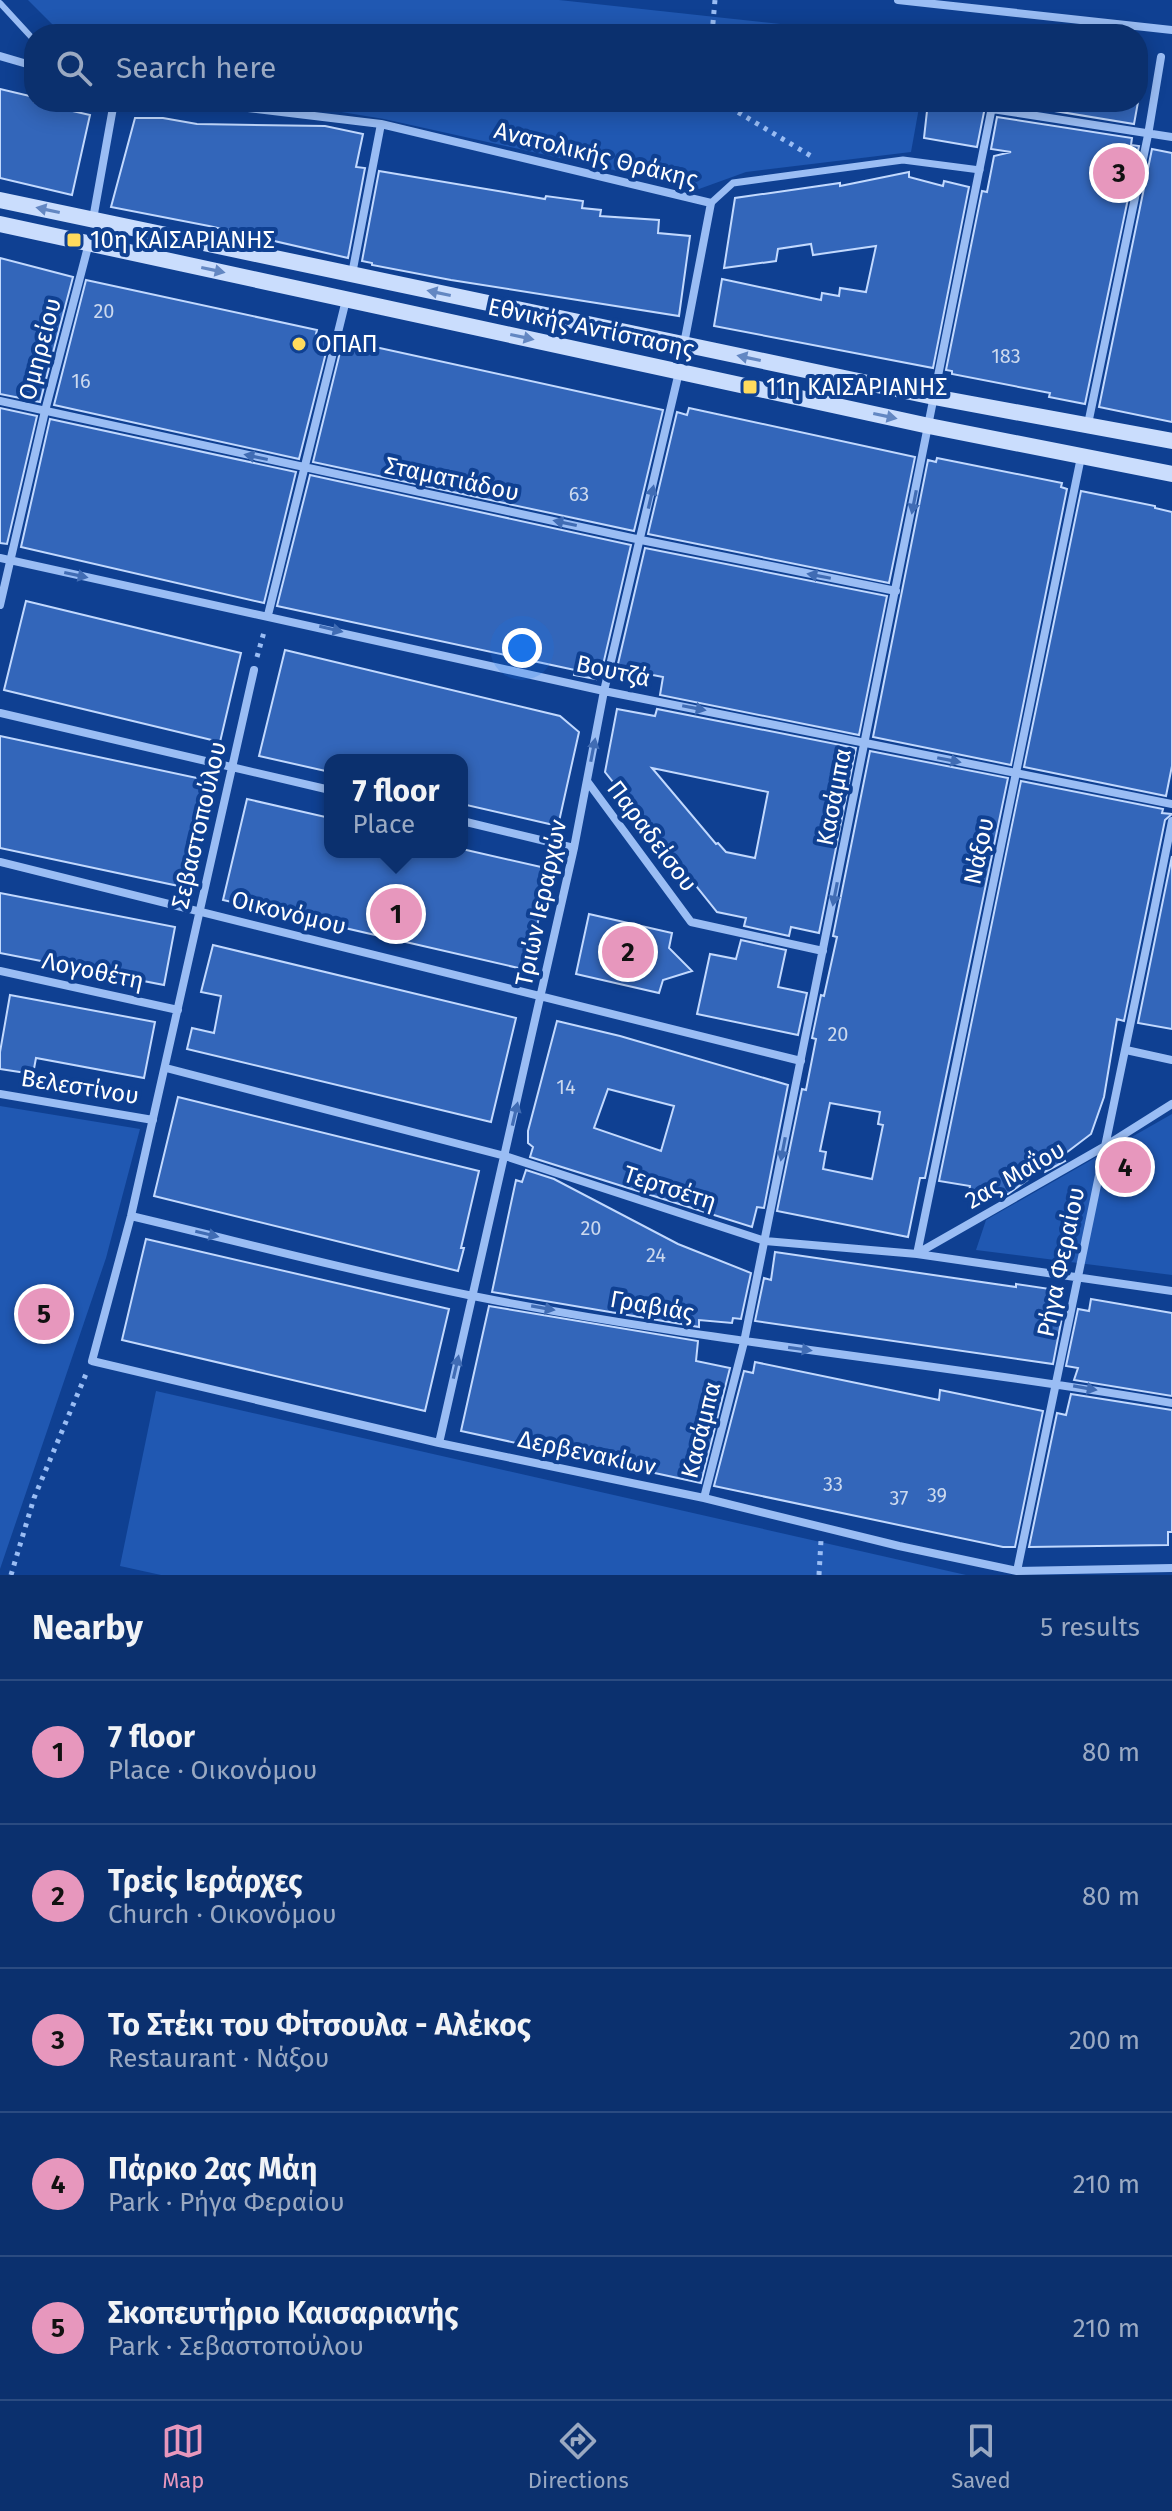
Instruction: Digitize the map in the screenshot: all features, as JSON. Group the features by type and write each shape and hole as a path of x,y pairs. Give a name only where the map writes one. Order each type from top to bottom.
{"main road":[{"name":"Εθνικής Αντίστασης","path":"0,200 934,397 1172,441"},
{"name":"Εθνικής Αντίστασης","path":"0,224 929,426 1172,474"}],"street":[{"path":"898,0 1117,24"},
{"path":"1148,27 1172,30"},
{"path":"0,56 24,63"},
{"path":"1088,424 1148,135 1161,57"},
{"path":"92,220 112,112"},
{"name":"Ανατολικής Θράκης","path":"281,112 381,124 711,203 733,183 903,160 980,170"},
{"name":"Κασάμπα","path":"704,1498 744,1342 765,1241 991,112"},
{"path":"1024,112 1172,137"},
{"path":"351,274 381,124"},
{"path":"684,344 711,203"},
{"name":"Ομηρείου","path":"0,605 5,560 89,243"},
{"path":"268,615 346,299"},
{"name":"Τριών Ιεραρχών","path":"439,1443 574,848 604,691 679,372"},
{"name":"Σταματιάδου","path":"0,401 641,540 896,591"},
{"name":"Νάξου","path":"917,1254 1081,457"},
{"name":"Βουτζά","path":"5,560 268,615 604,691 1172,804"},
{"name":"Σεβαστοπούλου","path":"92,1361 166,1068 254,670"},
{"path":"0,713 324,789"},
{"name":"Παραδείσου","path":"587,781 691,922 823,951"},
{"name":"Ρήγα Φεραίου","path":"1017,1571 1172,821"},
{"path":"468,822 574,848"},
{"name":"Οικονόμου","path":"0,862 801,1061"},
{"name":"Λογοθέτη","path":"0,971 178,1010"},
{"path":"1126,1050 1172,1060"},
{"name":"Τερτσέτη","path":"166,1068 505,1156 765,1241 917,1254 1172,1291"},
{"name":"Βελεστίνου","path":"0,1094 153,1120"},
{"name":"2ας Μαΐου","path":"917,1254 1172,1104"},
{"name":"Γραβιάς","path":"131,1216 472,1296 744,1342 1056,1383 1172,1403"},
{"name":"Δερβενακίων","path":"92,1361 439,1443 704,1498 1017,1571 1172,1568"}],"lane":[{"path":"0,3 24,29"}],"path":[{"path":"713,24 715,0"},
{"path":"738,112 833,169"},
{"path":"254,670 268,615"},
{"path":"11,1575 34,1498 92,1361"},
{"path":"819,1575 822,1527"}],"shaded area":[{"path":"28,0 559,0 781,24 52,24"},
{"path":"341,112 918,112 911,152 746,172 699,189"},
{"path":"0,1106 140,1129 106,1258 0,1569"},
{"path":"1172,1114 1172,1275 976,1250 986,1220"},
{"path":"156,1391 966,1575 161,1575 120,1566"}],"building":[{"path":"0,89 24,95 24,112 77,112 90,115 72,195 0,178"},
{"path":"927,112 984,112 977,147 924,138"},
{"path":"1061,112 1136,112 1134,124"},
{"path":"997,117 1132,138 1131,145 1139,146 1085,404 1049,397 1050,393 952,374 952,371 946,370 982,191 987,192 994,156 1011,152 991,149"},
{"path":"135,118 163,118 197,124 325,126 363,134 356,167 365,168 348,258 111,207"},
{"path":"1152,149 1172,153 1172,422 1099,407"},
{"path":"379,171 545,199 546,196 583,201 582,208 601,210 600,216 659,220 658,233 690,236 679,316 451,280 362,261"},
{"path":"909,172 909,177 943,186 944,181 969,187 933,368 714,326 722,279 821,300 822,293 839,296 840,288 866,292 876,246 813,255 811,244 778,249 776,261 724,268 735,198 840,183 840,186"},
{"path":"0,258 73,277 40,402 0,394"},
{"path":"86,280 317,330 316,334 330,337 299,459 54,405"},
{"path":"343,340 663,410 634,531 313,462"},
{"path":"0,408 37,416 7,544 0,543"},
{"path":"689,408 915,457 889,583 648,534 677,412 687,415"},
{"path":"50,419 296,472 264,603 21,547"},
{"path":"937,458 1062,483 1061,487 1067,489 1011,765 873,737 928,460 936,462"},
{"path":"310,475 631,545 603,665 599,664 596,679 574,675 575,670 277,606"},
{"path":"1081,491 1172,512 1172,766 1166,796 1024,767"},
{"path":"645,548 887,596 859,735 660,695 663,677 617,668"},
{"path":"26,601 241,653 220,742 4,690"},
{"path":"285,650 560,716 579,732 558,826 468,805 468,754 324,754 324,771 259,756"},
{"path":"617,709 655,716 657,709 856,748 819,933 791,927 789,936 744,926 746,918 717,912 605,772","holes":["652,768 768,792 755,858 726,852 716,844"]},
{"path":"0,736 211,781 188,888 0,848"},
{"path":"870,751 1008,778 925,1178 920,1178 908,1237 777,1211 802,1089 806,1090 816,1039 812,1038 837,937 833,936","holes":["830,1103 880,1112 878,1124 883,1125 872,1179 823,1169 826,1152 820,1151"]},
{"path":"1021,781 1163,809 1162,813 1172,814 1165,820 1124,1021 1117,1019 1104,1097 1091,1134 1062,1156 1065,1161 1045,1172 1043,1169 1008,1194 989,1196 969,1192 970,1186 939,1181"},
{"path":"247,799 324,817 324,858 468,858 468,850 550,869 527,970 223,900"},
{"path":"1172,856 1172,1029 1138,1023"},
{"path":"0,893 175,927 164,985 0,953"},
{"path":"589,914 672,933 669,948 692,971 663,980 659,993 576,974"},
{"path":"741,940 786,950 778,987 807,993 798,1035 697,1014 710,954 736,959"},
{"path":"213,945 516,1018 491,1122 187,1049 192,1028 214,1033 221,996 201,992"},
{"path":"10,995 155,1022 144,1078 36,1058 33,1074 0,1069"},
{"path":"557,1021 788,1085 764,1208 757,1207 752,1227 530,1157 533,1147 528,1143 528,1131","holes":["608,1089 674,1106 661,1151 594,1128"]},
{"path":"178,1097 479,1171 458,1271 154,1196"},
{"path":"526,1170 554,1179 678,1244 751,1273 741,1319 733,1318 732,1323 699,1320 699,1327 492,1292 516,1180 522,1182"},
{"path":"146,1239 449,1309 425,1411 122,1340"},
{"path":"775,1252 1016,1287 1016,1284 1050,1289 1048,1304 1064,1307 1053,1364 755,1321 764,1278 771,1280"},
{"path":"1091,1299 1172,1313 1172,1396 1074,1380 1078,1368 1066,1366 1078,1309 1089,1311"},
{"path":"489,1306 698,1341 696,1361 730,1368 701,1483 461,1431"},
{"path":"755,1362 939,1400 940,1390 1043,1411 1015,1547 714,1486 744,1371 753,1373"},
{"path":"1071,1394 1172,1410 1172,1532 1168,1532 1168,1545 1029,1547 1057,1413 1066,1415"}],"place":[{"name":"Το Στέκι του Φίτσουλα - Αλέκος","path":"1119,173"},
{"name":"10η ΚΑΙΣΑΡΙΑΝΗΣ","path":"74,240"},
{"name":"ΟΠΑΠ","path":"299,344"},
{"name":"11η ΚΑΙΣΑΡΙΑΝΗΣ","path":"750,387"},
{"name":"7 floor","path":"396,914"},
{"name":"Τρείς Ιεράρχες","path":"628,952"},
{"name":"Πάρκο 2ας Μάη","path":"1125,1167"},
{"name":"Σκοπευτήριο Καισαριανής","path":"44,1314"}]}
